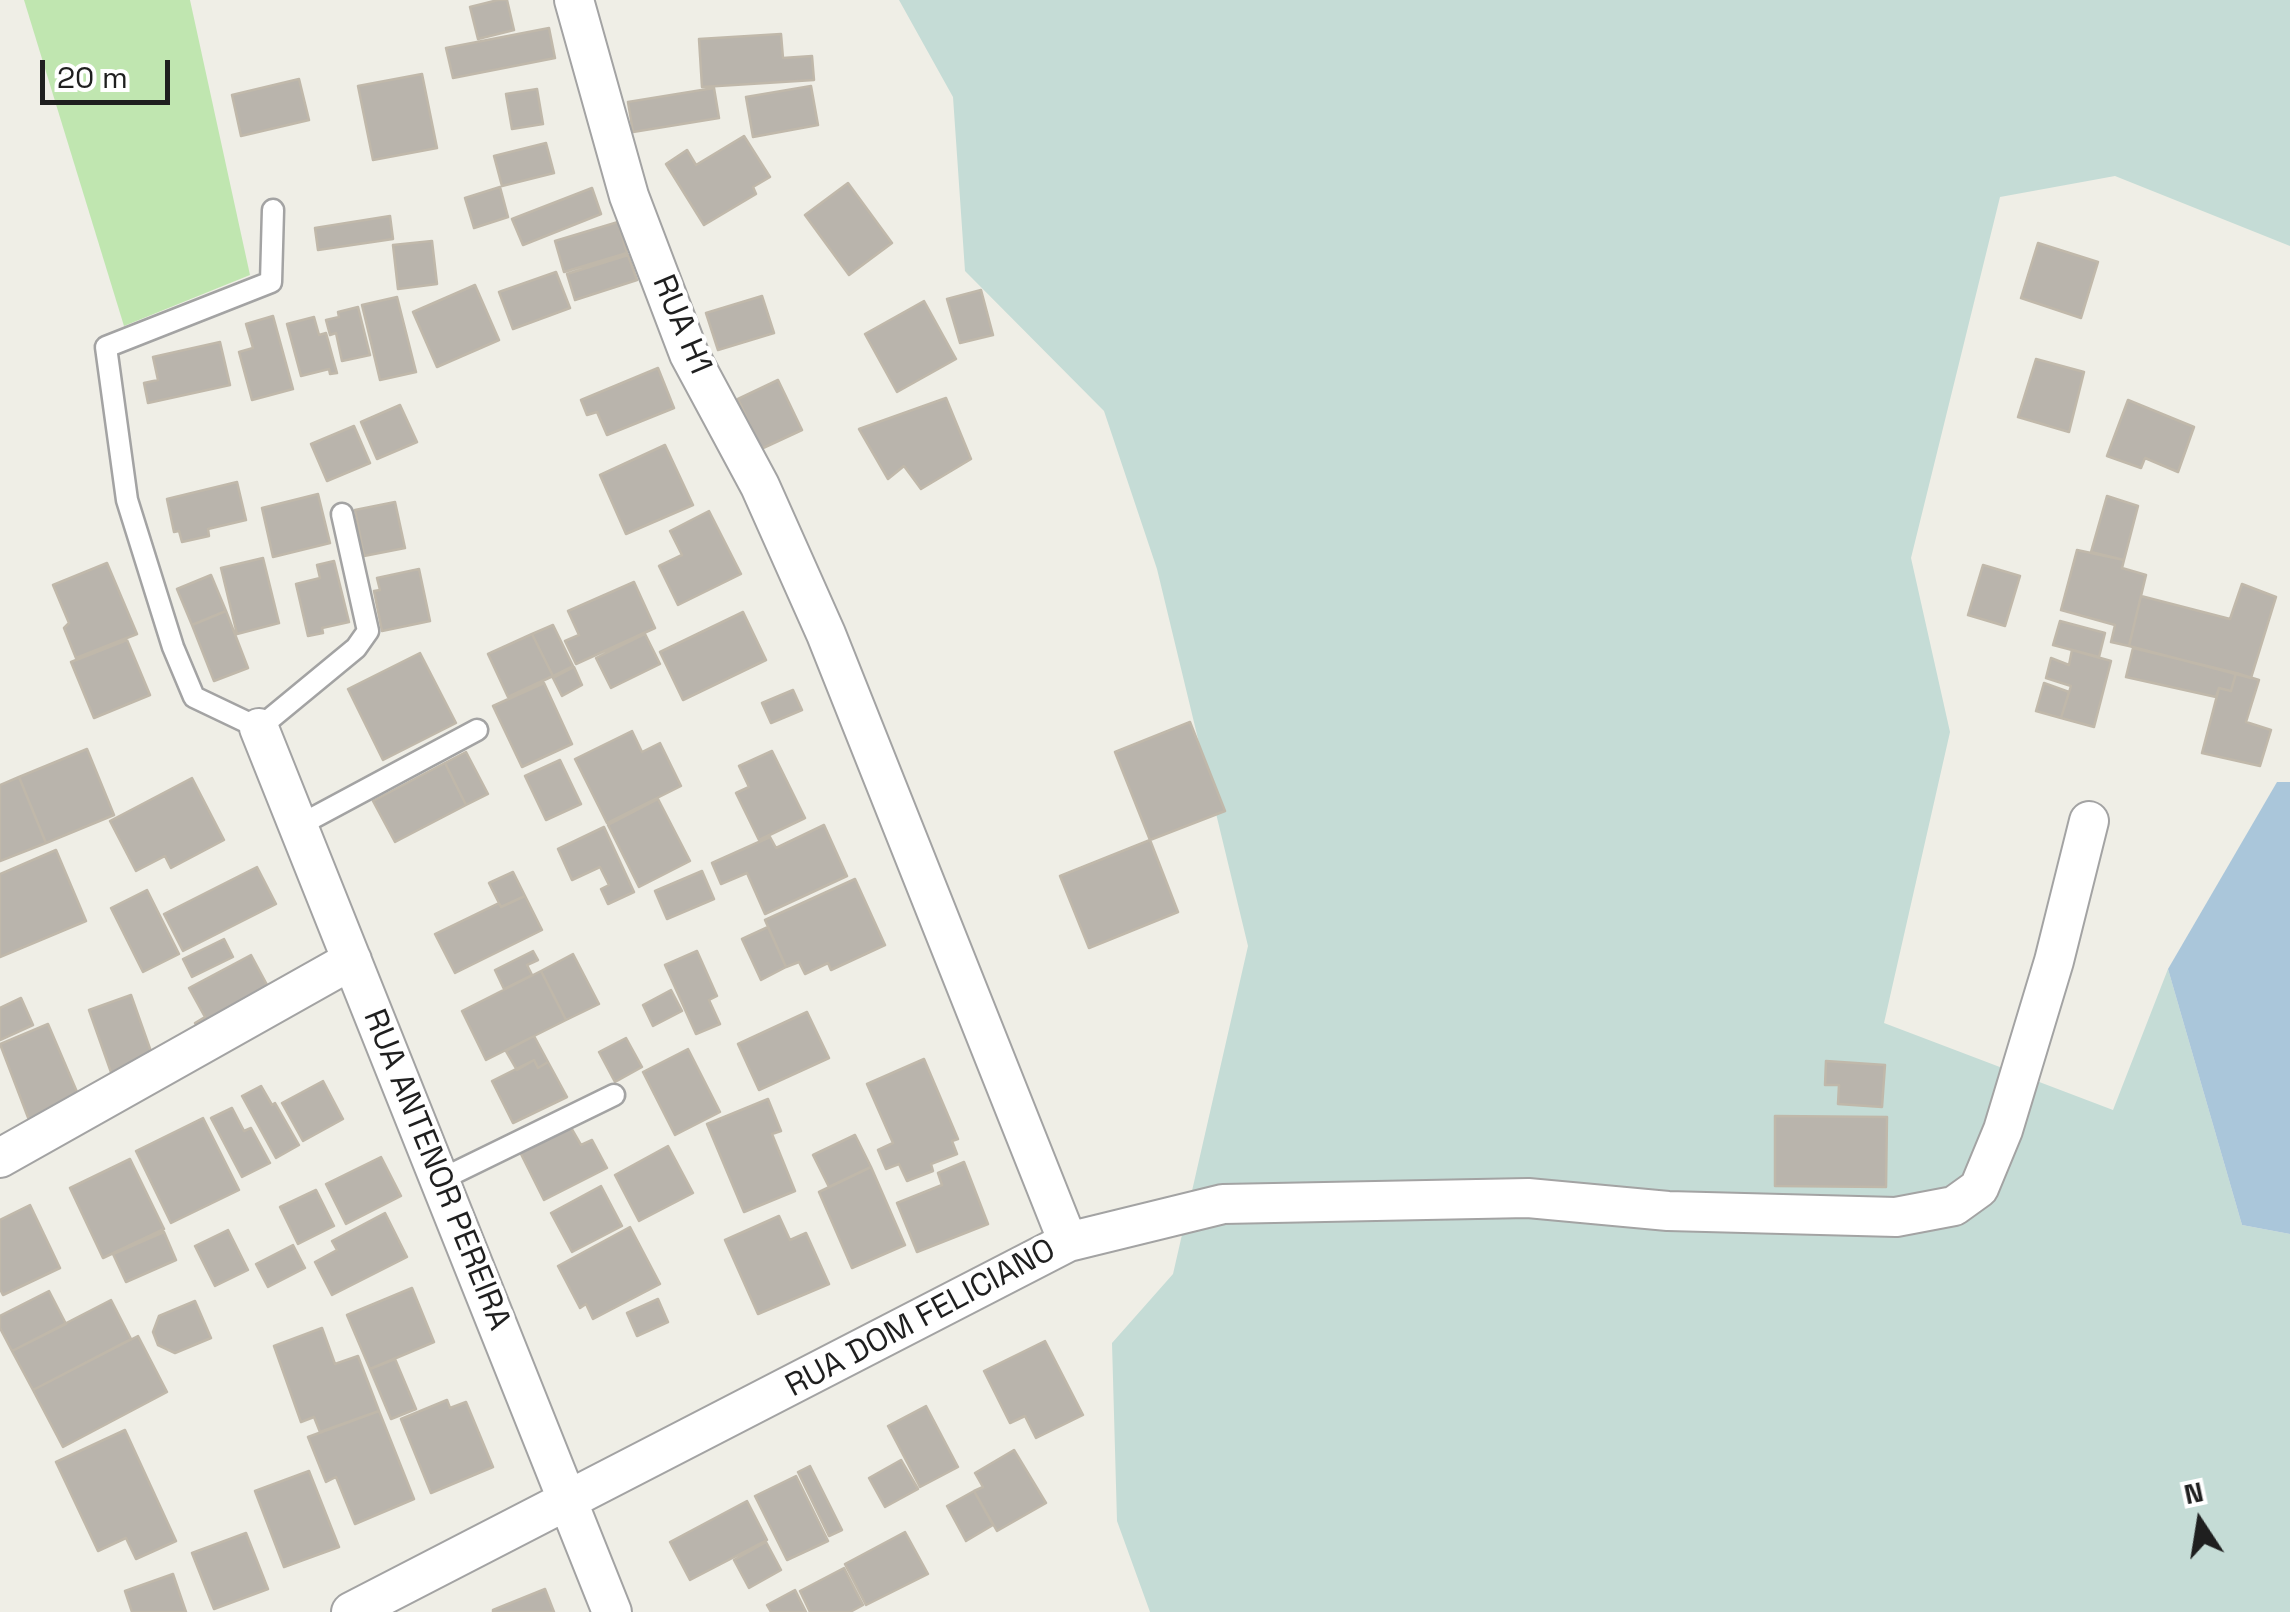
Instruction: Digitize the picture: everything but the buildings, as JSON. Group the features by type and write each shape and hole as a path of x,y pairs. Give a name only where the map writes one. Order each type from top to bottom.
{"street":[{"name":"RUA H1","path":"574,0 629,196 689,354 760,486 826,634"},
{"name":"RUA DOM FELICIANO","path":"351,1612 1068,1242 826,634"},
{"name":"RUA ANTENOR PEREIRA","path":"259,728 612,1612"},
{"path":"1068,1242 1223,1204 1528,1198 1668,1211 1896,1217 1954,1206 1979,1188 2003,1130 2054,962 2090,821"},
{"path":"0,1158 352,960"}],"lane":[{"path":"272,210 270,282 106,347 126,500 173,647 194,697 259,728 356,648 368,631 342,514"},
{"path":"298,826 476,730"},
{"path":"440,1180 614,1095"}],"green space":[{"path":"24,0 190,0 250,275 124,326"}],"shaded area":[{"path":"899,0 2290,0 2290,246 2115,176 2000,197 1911,558 1950,732 1884,1023 2113,1110 2168,969 2242,1225 2290,1234 2290,1612 1150,1612 1117,1521 1112,1343 1173,1274 1248,946 1157,569 1104,411 965,271 953,97"},
{"path":"2277,782 2290,782 2290,1234 2242,1225 2168,969"}]}
